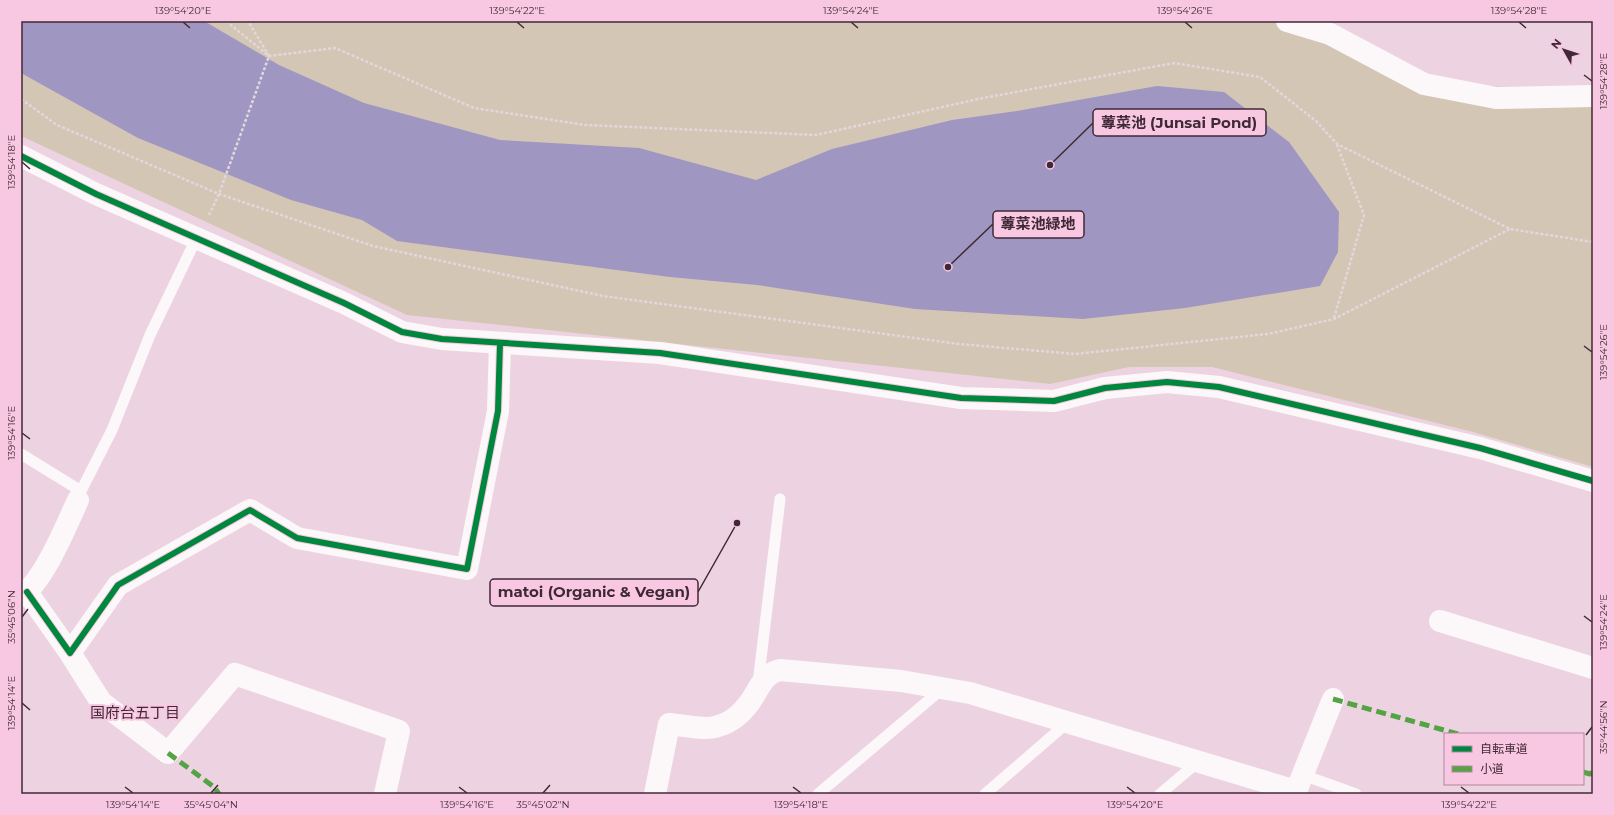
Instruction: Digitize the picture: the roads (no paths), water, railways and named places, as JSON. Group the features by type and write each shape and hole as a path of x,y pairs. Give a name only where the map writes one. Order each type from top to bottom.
{"street":[{"path":"1287,21 1330,34 1424,84 1496,98 1593,96"},
{"path":"21,156 96,194 344,302 402,332 442,339 660,352 961,398 1054,401 1105,388 1167,382 1219,387 1480,448 1593,481"},
{"path":"70,653 118,585 250,510 297,538 467,569 498,411 500,342"},
{"path":"80,495 48,562 24,594 70,653 101,702 168,753 235,674 399,731 385,794"},
{"path":"1440,621 1593,668"},
{"path":"655,794 669,724 714,728 735,719 747,706 757,688 771,672 780,670 901,680 970,693 1198,762 1298,787 1333,699"}],"lane":[{"path":"21,454 80,495 112,430 150,335 197,237"},
{"path":"757,688 780,499"},
{"path":"818,794 943,688"},
{"path":"985,794 1067,722"},
{"path":"1160,794 1198,762"},
{"path":"1298,787 1356,794"}],"place":[{"name":"蓴菜池 (Junsai Pond)","path":"1050,165"},
{"name":"蓴菜池緑地","path":"948,267"},
{"name":"matoi (Organic & Vegan)","path":"737,523"}],"district":[{"name":"国府台五丁目","path":"135,713"}]}
